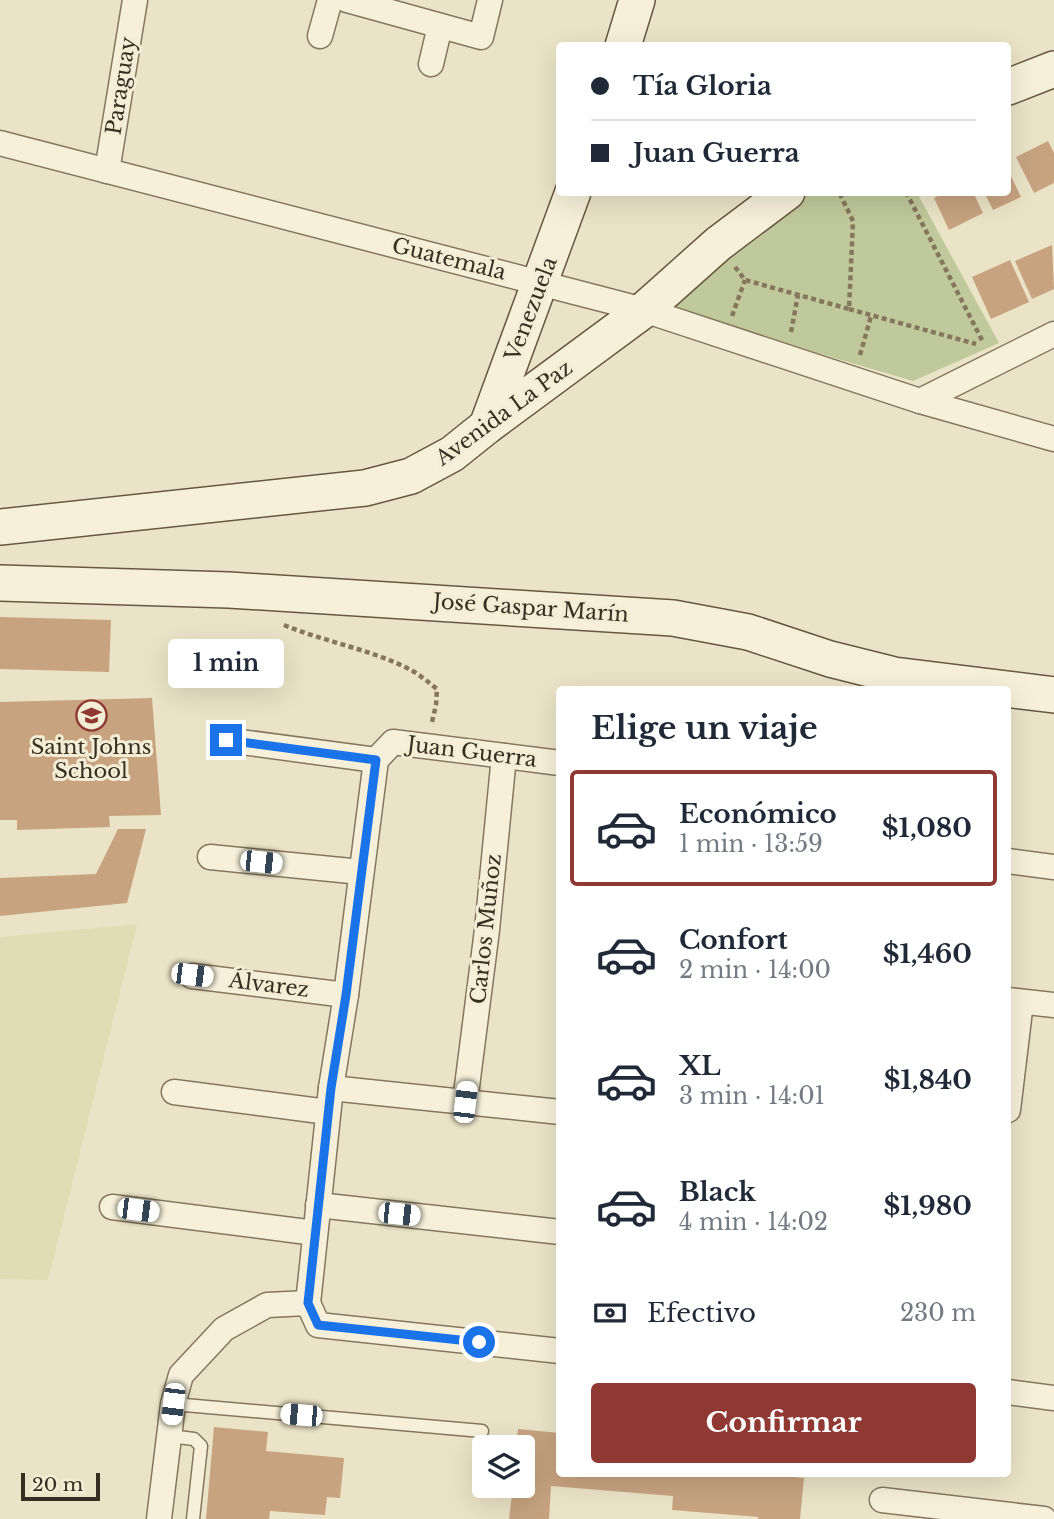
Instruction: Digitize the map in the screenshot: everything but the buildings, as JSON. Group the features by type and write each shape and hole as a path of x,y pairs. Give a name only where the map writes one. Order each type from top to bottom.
{"street":[{"name":"Paraguay","path":"107,171 135,0"},
{"path":"320,36 330,0"},
{"path":"347,0 481,37 490,0"},
{"path":"625,42 637,0"},
{"path":"431,64 440,26"},
{"path":"1011,86 1054,69"},
{"name":"Guatemala","path":"0,143 644,310 920,401 1054,439"},
{"name":"Venezuela","path":"487,426 572,196"},
{"name":"Avenida La Paz","path":"0,527 365,488 411,476 433,466 470,441 644,310 718,244 782,196"},
{"path":"920,401 1054,334"},
{"name":"José Gaspar Marín","path":"0,583 243,590 673,618 748,632 830,659 894,675 982,686"},
{"name":"José Gaspar Marín","path":"1011,690 1054,695"},
{"name":"Juan Guerra","path":"226,740 376,760 393,742 556,762"},
{"name":"Carlos Muñoz","path":"465,1102 487,930 504,756"},
{"path":"376,760 330,1100 308,1303 318,1325 556,1351"},
{"path":"210,857 361,872"},
{"path":"1011,861 1054,867"},
{"name":"Álvarez","path":"192,975 346,995"},
{"path":"1011,1063 1015,1001 1054,1005"},
{"path":"174,1092 330,1100 465,1102 556,1112"},
{"path":"318,1205 556,1232"},
{"path":"112,1206 315,1233"},
{"path":"159,1519 173,1404 181,1375 224,1329 267,1305 308,1303"},
{"path":"1011,1392 1054,1398"},
{"path":"882,1500 1044,1519"}],"lane":[{"path":"173,1404 482,1431"},
{"path":"169,1436 194,1439 199,1441 201,1446 193,1519"}],"path":[{"path":"841,196 853,221 849,309"},
{"path":"728,258 745,280 986,347 908,196"},
{"path":"730,321 745,280"},
{"path":"790,338 798,295"},
{"path":"848,355 859,358 871,316"},
{"path":"278,623 379,656 411,670 437,688 433,717 422,745"}],"shaded area":[{"path":"137,924 48,1280 0,1279 0,937"}],"green space":[{"path":"800,196 919,196 999,343 913,381 664,308"}],"place":[{"name":"Saint Johns School","path":"91,715"}],"route":[{"path":"226,740 376,760 346,995 331,1088 308,1303 318,1325 479,1342"}]}
